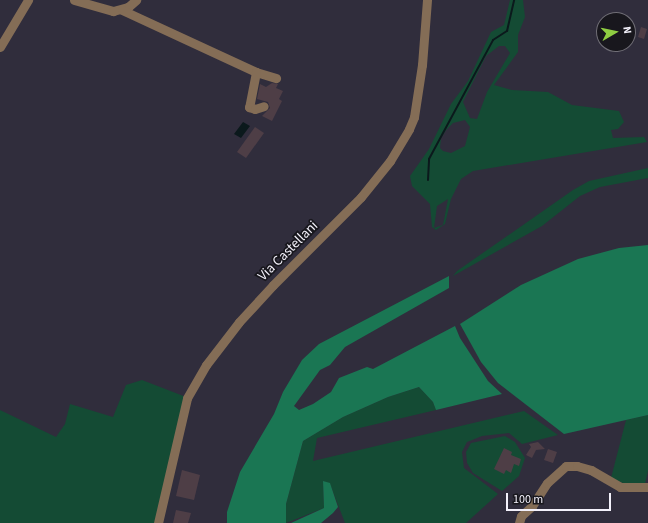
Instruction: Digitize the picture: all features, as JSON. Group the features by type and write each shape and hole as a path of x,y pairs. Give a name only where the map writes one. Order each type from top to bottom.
{"street":[{"path":"74,0 113,11 122,10 136,0"},
{"name":"Via Castellani","path":"158,523 188,398 206,365 239,322 273,285 361,197 390,161 409,129 414,117 422,65 427,0"},
{"path":"0,47 26,1"},
{"path":"122,10 256,72 276,78"},
{"path":"256,72 248,107 255,109 264,106"},
{"path":"519,523 521,516 532,506 547,483 566,466 577,466 591,470 620,488 648,488"}],"green space":[{"path":"510,0 523,0 525,17 518,35 518,52 494,85 512,90 548,92 572,105 619,111 624,122 618,129 611,130 613,138 644,137 647,142 473,171 461,179 451,199 445,224 436,230 432,227 430,204 412,186 410,176 429,149 451,104 468,81 491,32 504,25","holes":["499,46 505,46 510,53 487,92 477,119 470,118 463,102 486,56","465,120 470,127 465,146 451,153 443,151 440,148 441,138 453,123","448,199 443,225 434,228 437,206"]},
{"path":"648,168 648,178 600,187 580,196 542,226 453,276 457,271 573,190 589,181"},
{"path":"648,245 648,415 564,434 498,383 481,362 460,324 521,285 578,259 619,248"},
{"path":"449,276 449,288 345,347 330,365 320,370 294,406 299,410 313,404 331,392 339,378 367,367 373,369 455,326 460,338 488,381 502,394 436,410 433,402 419,387 388,397 343,417 303,441 286,504 286,523 227,523 227,512 240,472 274,414 283,392 302,360 319,344"},
{"path":"142,380 186,397 156,523 0,523 0,410 56,437 65,424 70,404 113,417 126,385"},
{"path":"419,387 433,402 436,410 317,438 313,461 524,411 558,435 522,444 509,433 482,436 467,442 462,452 464,468 498,494 466,523 345,523 330,484 323,481 324,508 286,523 286,504 303,441 343,417 388,397"},
{"path":"648,415 648,471 645,484 625,484 611,478 626,420"},
{"path":"505,436 515,442 525,458 519,476 502,491 473,473 467,463 466,452 471,443"},
{"path":"323,481 330,483 338,507 321,523 291,523 324,508"}],"shaded area":[{"path":"243,122 250,126 241,138 234,134"}],"building":[{"path":"641,27 647,29 644,39 638,37"},
{"path":"272,83 278,84 276,88 283,91 279,99 282,101 272,121 262,116 270,108 268,102 257,99 260,84 266,87"},
{"path":"255,127 264,133 246,158 237,152"},
{"path":"538,442 545,449 536,450 532,458 526,455 531,447 529,444"},
{"path":"504,448 512,452 511,455 521,459 519,466 514,464 511,473 506,470 504,474 494,469"},
{"path":"548,449 557,452 553,463 544,460"},
{"path":"182,470 200,475 194,500 176,496"},
{"path":"176,510 191,513 188,523 173,523"}],"waterway":[{"path":"428,180 429,159 493,40 507,31 514,0"}]}
